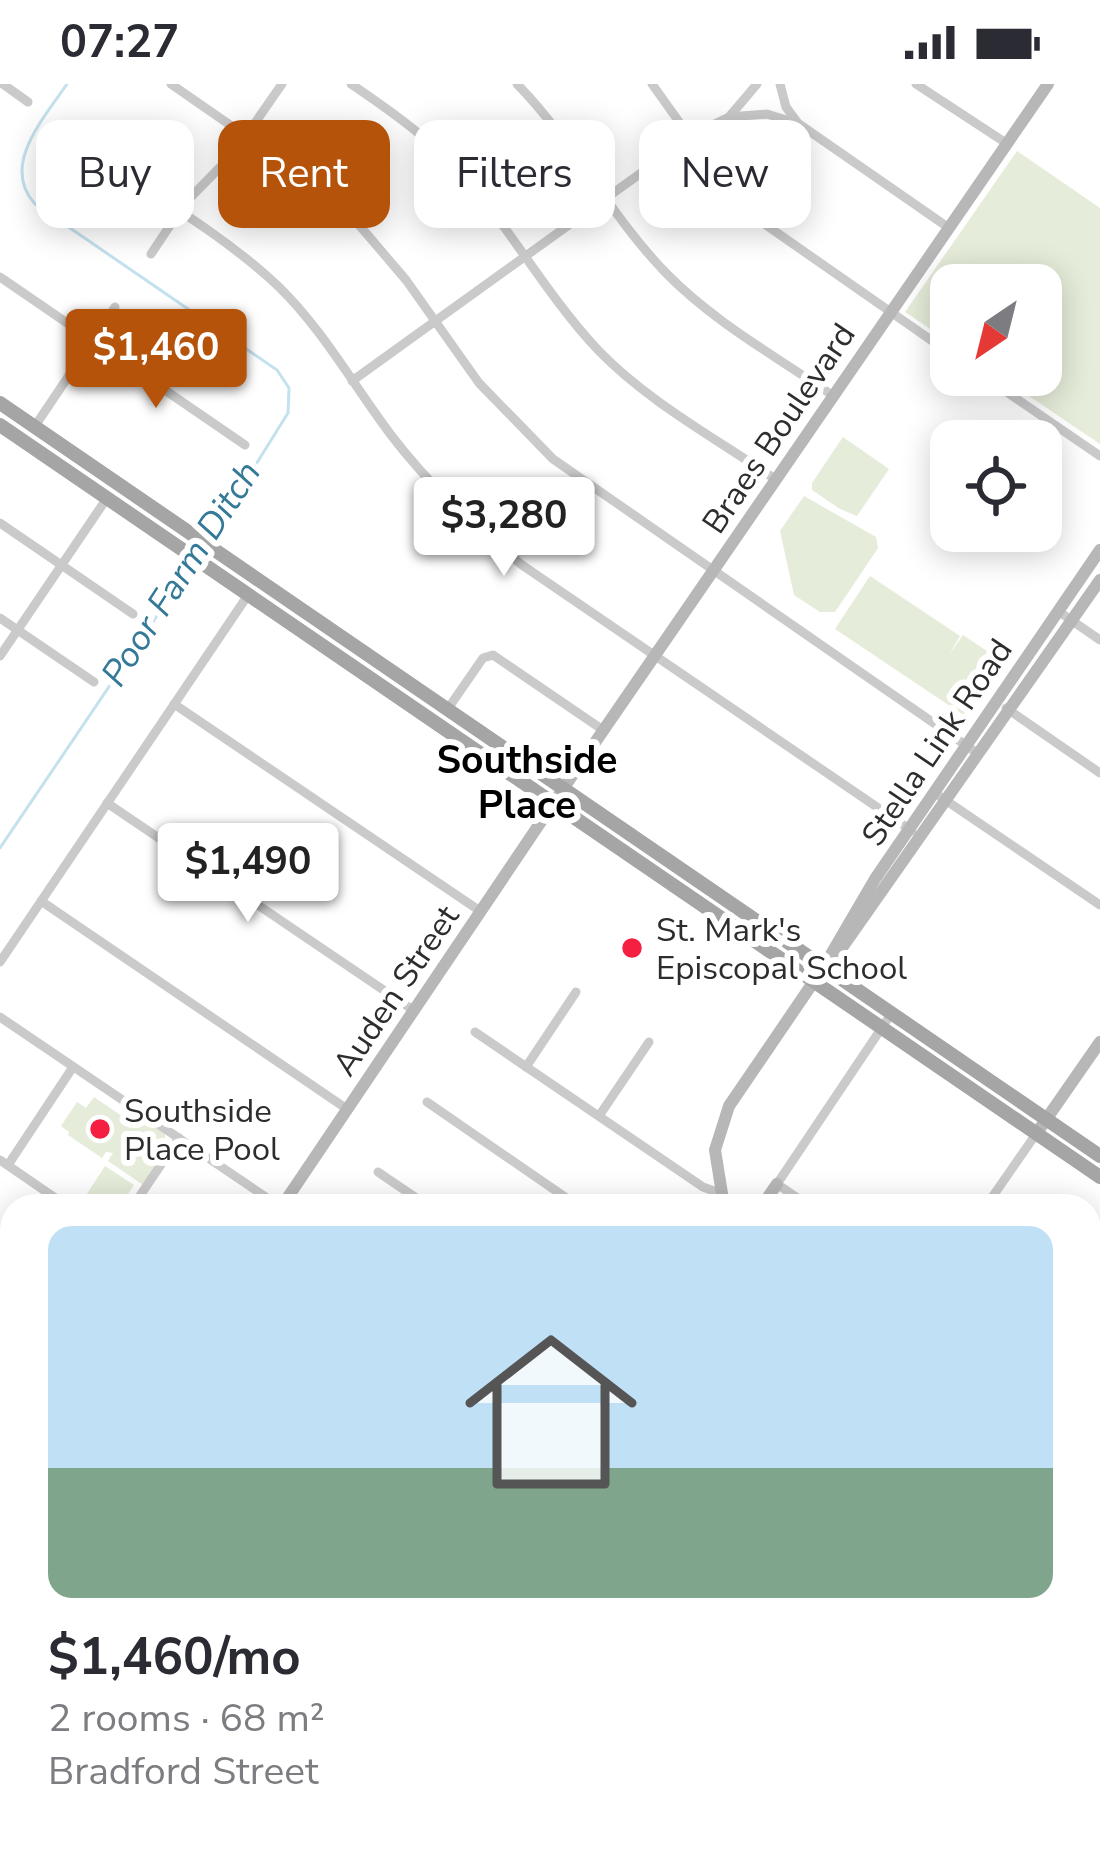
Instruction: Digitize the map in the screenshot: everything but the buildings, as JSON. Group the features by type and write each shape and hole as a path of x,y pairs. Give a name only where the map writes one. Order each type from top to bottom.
{"main road":[{"path":"0,403 563,789 658,865"},
{"path":"4,433 34,426"},
{"path":"4,433 107,498 553,803 658,865 886,1021 1100,1177"},
{"path":"107,498 111,479"},
{"path":"248,595 259,580"},
{"path":"323,647 334,632"},
{"path":"413,708 423,693"},
{"path":"886,1021 1100,1156"}],"street":[{"path":"3,84 28,102"},
{"path":"170,84 223,120"},
{"path":"257,120 282,84"},
{"path":"351,84 446,157 603,355 776,479"},
{"path":"517,84 548,120"},
{"path":"652,84 677,120"},
{"path":"723,120 757,84"},
{"path":"780,84 786,107 796,120"},
{"path":"916,84 1006,143"},
{"name":"Braes Boulevard","path":"553,803 1048,84"},
{"path":"729,117 767,114 786,120"},
{"path":"811,132 949,228"},
{"path":"194,195 218,168"},
{"path":"615,207 668,275 704,307 832,395"},
{"path":"194,224 281,289 431,484 469,522 522,565 914,833"},
{"path":"151,254 168,228"},
{"path":"362,228 491,397 553,459 972,750"},
{"path":"352,381 566,228"},
{"path":"771,228 930,339"},
{"path":"0,277 244,445"},
{"path":"34,426 116,307"},
{"path":"1013,396 1100,456"},
{"path":"0,656 107,498"},
{"path":"0,523 133,614"},
{"name":"Stella Link Road","path":"972,750 996,701 1099,555"},
{"path":"1086,571 1100,580"},
{"name":"Stella Link Road","path":"722,1194 715,1150 723,1118 972,750 1011,712 1100,580"},
{"path":"0,962 248,595"},
{"path":"1058,611 1100,640"},
{"path":"0,619 94,682"},
{"path":"447,710 483,658 493,655 603,730"},
{"path":"996,701 1100,773"},
{"path":"173,704 480,911"},
{"path":"940,796 1100,905"},
{"path":"107,803 413,1010"},
{"name":"Auden Street","path":"288,1194 553,803"},
{"path":"41,901 347,1109"},
{"path":"526,1066 576,992"},
{"path":"0,1017 262,1194"},
{"path":"770,1194 886,1021"},
{"path":"475,1032 714,1194"},
{"path":"598,1116 650,1042"},
{"path":"994,1194 1100,1042"},
{"path":"50,1194 4,1163 74,1067"},
{"path":"427,1102 559,1193"},
{"path":"141,1194 179,1138"},
{"path":"378,1172 410,1194"},
{"path":"776,1184 791,1194"}],"green space":[{"path":"1017,151 1100,208 1100,444 1029,396 1062,396 1062,264 938,264"},
{"path":"930,276 930,329 905,312"},
{"path":"843,437 889,469 857,516 812,490"},
{"path":"804,496 876,537 878,548 835,612 820,612 794,595 780,531"},
{"path":"870,576 960,636 949,655 963,635 1002,661 965,716 835,629"},
{"path":"94,1097 132,1123 139,1116 165,1132 165,1153 143,1185 108,1161 113,1153 106,1152 102,1158 61,1126 77,1102 86,1108"},
{"path":"105,1166 134,1185 128,1194 87,1194"}],"waterway":[{"name":"Poor Farm Ditch","path":"67,84 29,142 24,158 25,189 35,204 277,370 289,388 288,413 210,538"},
{"name":"Poor Farm Ditch","path":"0,848 194,561"}],"place":[{"name":"St. Mark's Episcopal School","path":"632,948"},
{"name":"Southside Place Pool","path":"100,1129"}],"district":[{"name":"Southside Place","path":"527,782"}]}
